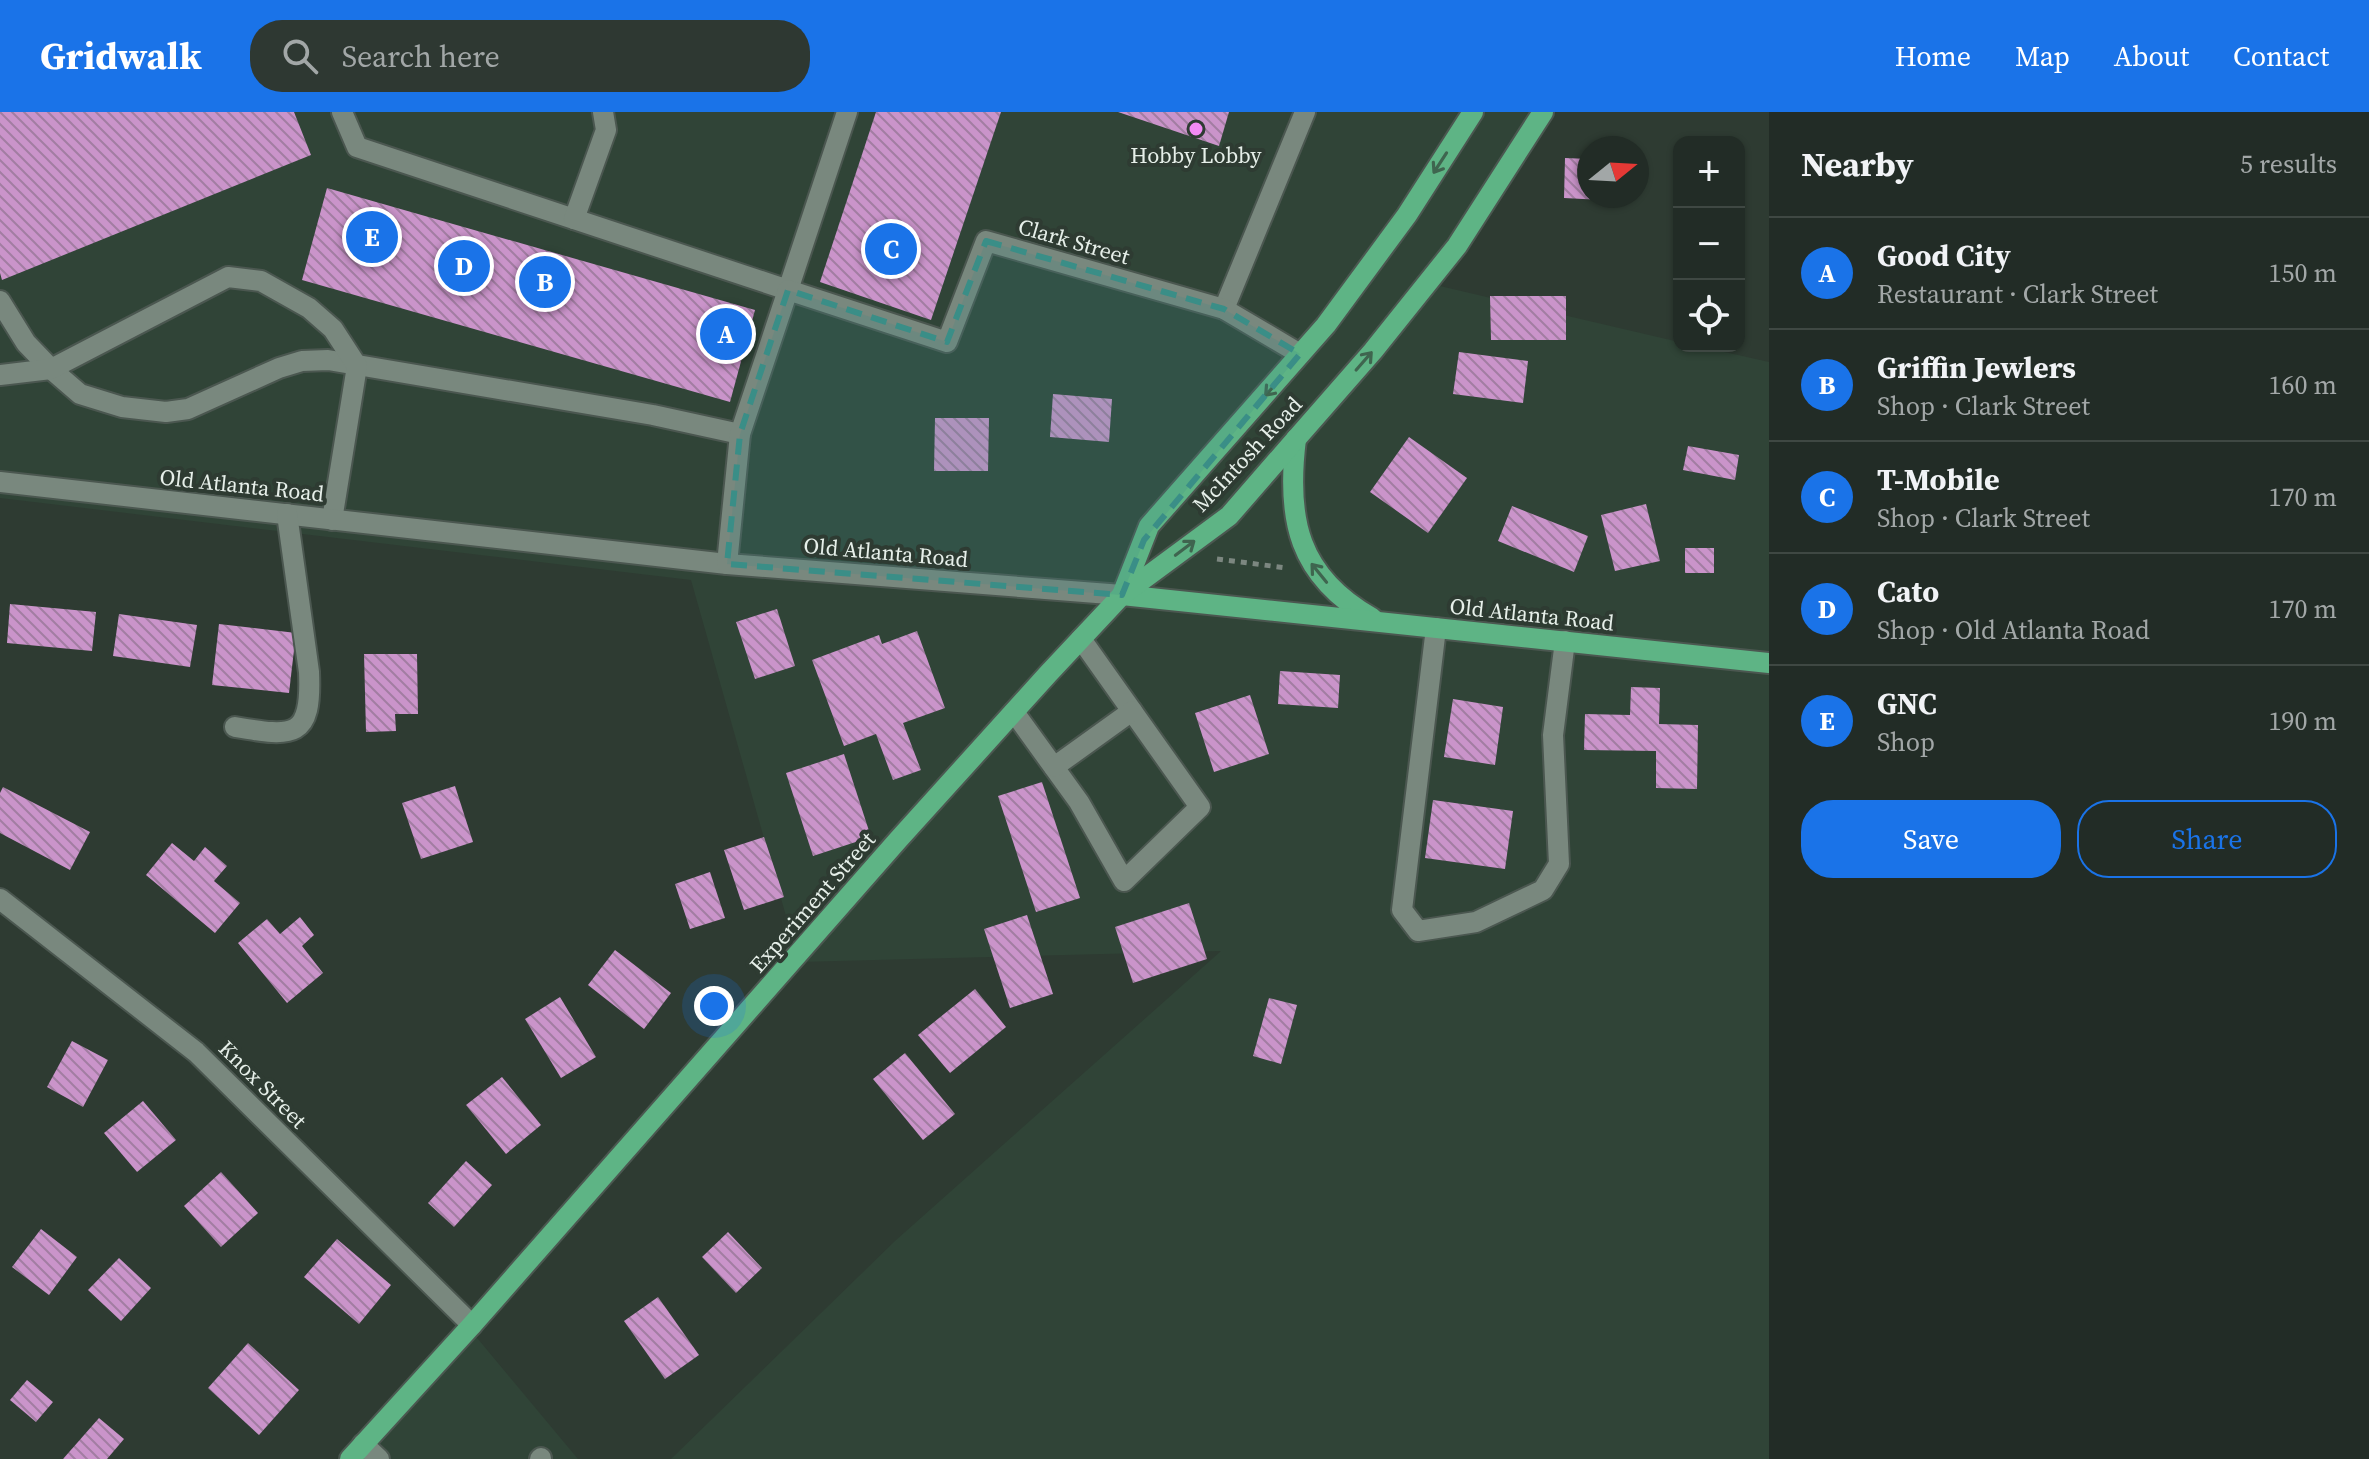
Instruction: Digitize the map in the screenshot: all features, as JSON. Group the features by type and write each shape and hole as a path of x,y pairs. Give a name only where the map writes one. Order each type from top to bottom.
{"main road":[{"name":"McIntosh Road","path":"1122,595 1149,526 1300,354 1362,278 1473,112"},
{"name":"McIntosh Road","path":"1122,595 1229,516 1373,351 1457,246 1543,112"},
{"path":"1296,439 1292,471 1293,501 1309,561 1339,596 1379,622"},
{"name":"Old Atlanta Road","path":"1122,595 1769,663"},
{"name":"Experiment Street","path":"356,1452 472,1325 898,840 1122,595"}],"street":[{"path":"342,112 357,147 788,290"},
{"path":"574,219 606,130 603,112"},
{"path":"727,564 740,434 847,112"},
{"path":"1300,354 1224,309 1305,112"},
{"name":"Clark Street","path":"788,290 947,342 986,241 1224,309"},
{"path":"0,375 51,369 228,277 261,281 309,308 333,329 357,366 332,520"},
{"path":"0,301 26,343 51,369 80,394 122,407 166,412 188,409 279,368 302,361 328,360 653,415 740,434"},
{"name":"Old Atlanta Road","path":"0,482 727,564 1122,595"},
{"path":"235,727 276,734 294,730 308,714 309,672 287,514"},
{"path":"1436,628 1402,910 1418,931 1476,922 1543,890 1559,864 1553,735 1565,641"},
{"path":"1014,712 1079,802 1124,881 1200,807 1081,639"},
{"path":"1054,767 1132,711"},
{"name":"Knox Street","path":"0,899 196,1052 472,1325"},
{"path":"356,1452 379,1459"}],"path":[{"path":"1217,559 1296,569"}],"highlighted area":[{"path":"986,241 1224,309 1300,354 1144,540 1122,595 727,564 740,434 788,290 947,342"}],"shaded area":[{"path":"0,112 1544,112 1423,282 1673,341 1673,352 1725,352 1769,362 1769,1459 671,1459 895,1241 1221,951 799,962 691,580 0,498"},
{"path":"468,1327 578,1459 353,1459"}],"building":[{"path":"0,112 294,112 311,155 2,280"},
{"path":"876,112 1001,112 931,320 820,282"},
{"name":"Hobby Lobby","path":"1118,112 1229,112 1219,146"},
{"path":"1565,158 1577,158 1577,199 1564,198"},
{"path":"327,188 755,310 730,402 302,280"},
{"path":"1490,296 1566,296 1566,340 1491,340"},
{"path":"1459,352 1528,361 1523,403 1453,394"},
{"path":"1053,394 1112,399 1109,442 1050,437"},
{"path":"935,418 989,418 988,471 934,471"},
{"path":"1409,437 1467,478 1428,533 1370,492"},
{"path":"1688,446 1739,455 1735,480 1683,470"},
{"path":"1646,504 1660,561 1615,571 1601,515"},
{"path":"1512,506 1588,536 1574,572 1498,541"},
{"path":"1685,548 1714,548 1714,573 1685,573"},
{"path":"10,604 96,612 92,651 7,643"},
{"path":"777,609 795,666 755,679 736,622"},
{"path":"119,614 197,625 190,667 113,656"},
{"path":"219,624 296,633 289,693 212,685"},
{"path":"917,631 945,708 903,723 921,770 893,780 876,734 844,746 812,660 879,635 882,644"},
{"path":"364,654 417,654 418,714 395,714 396,731 366,732"},
{"path":"1280,671 1340,675 1338,708 1278,704"},
{"path":"1631,687 1660,688 1659,724 1698,725 1697,789 1656,788 1656,751 1584,750 1585,714 1630,715"},
{"path":"1250,695 1269,754 1214,772 1195,713"},
{"path":"1453,699 1503,707 1495,765 1444,757"},
{"path":"844,754 871,837 813,856 786,773"},
{"path":"1042,782 1080,898 1036,912 998,796"},
{"path":"455,786 473,842 421,859 402,803"},
{"path":"3,787 90,832 70,870 0,833 0,793"},
{"path":"1433,800 1513,811 1505,869 1425,858"},
{"path":"764,837 784,897 744,910 724,850"},
{"path":"172,843 194,861 205,847 227,866 214,881 240,903 215,933 146,875"},
{"path":"710,872 725,918 690,929 675,884"},
{"path":"1189,903 1207,959 1133,983 1115,927"},
{"path":"1027,915 1053,994 1010,1008 984,929"},
{"path":"300,917 314,935 302,946 323,973 287,1003 238,943 267,919 280,934"},
{"path":"615,950 671,993 644,1029 588,985"},
{"path":"975,989 1006,1027 950,1073 918,1035"},
{"path":"560,997 596,1057 561,1078 525,1019"},
{"path":"1269,998 1297,1005 1281,1064 1253,1056"},
{"path":"72,1041 108,1060 83,1107 47,1087"},
{"path":"905,1053 955,1114 923,1140 873,1079"},
{"path":"502,1077 541,1125 506,1154 466,1105"},
{"path":"143,1101 176,1140 137,1172 104,1133"},
{"path":"466,1161 492,1185 454,1227 428,1203"},
{"path":"221,1172 258,1213 221,1247 184,1206"},
{"path":"41,1229 77,1257 49,1295 12,1267"},
{"path":"728,1232 762,1268 736,1293 702,1257"},
{"path":"337,1239 391,1285 359,1324 304,1277"},
{"path":"119,1258 151,1288 121,1321 88,1290"},
{"path":"658,1297 699,1355 665,1379 624,1321"},
{"path":"248,1343 299,1390 259,1435 208,1388"},
{"path":"27,1380 53,1402 36,1422 10,1400"},
{"path":"99,1418 124,1439 107,1459 63,1459"}],"place":[{"name":"Hobby Lobby","path":"1196,129"},
{"name":"GNC","path":"372,237"},
{"name":"T-Mobile","path":"891,249"},
{"name":"Cato","path":"464,266"},
{"name":"Griffin Jewlers","path":"545,282"},
{"name":"Good City","path":"726,334"}]}
